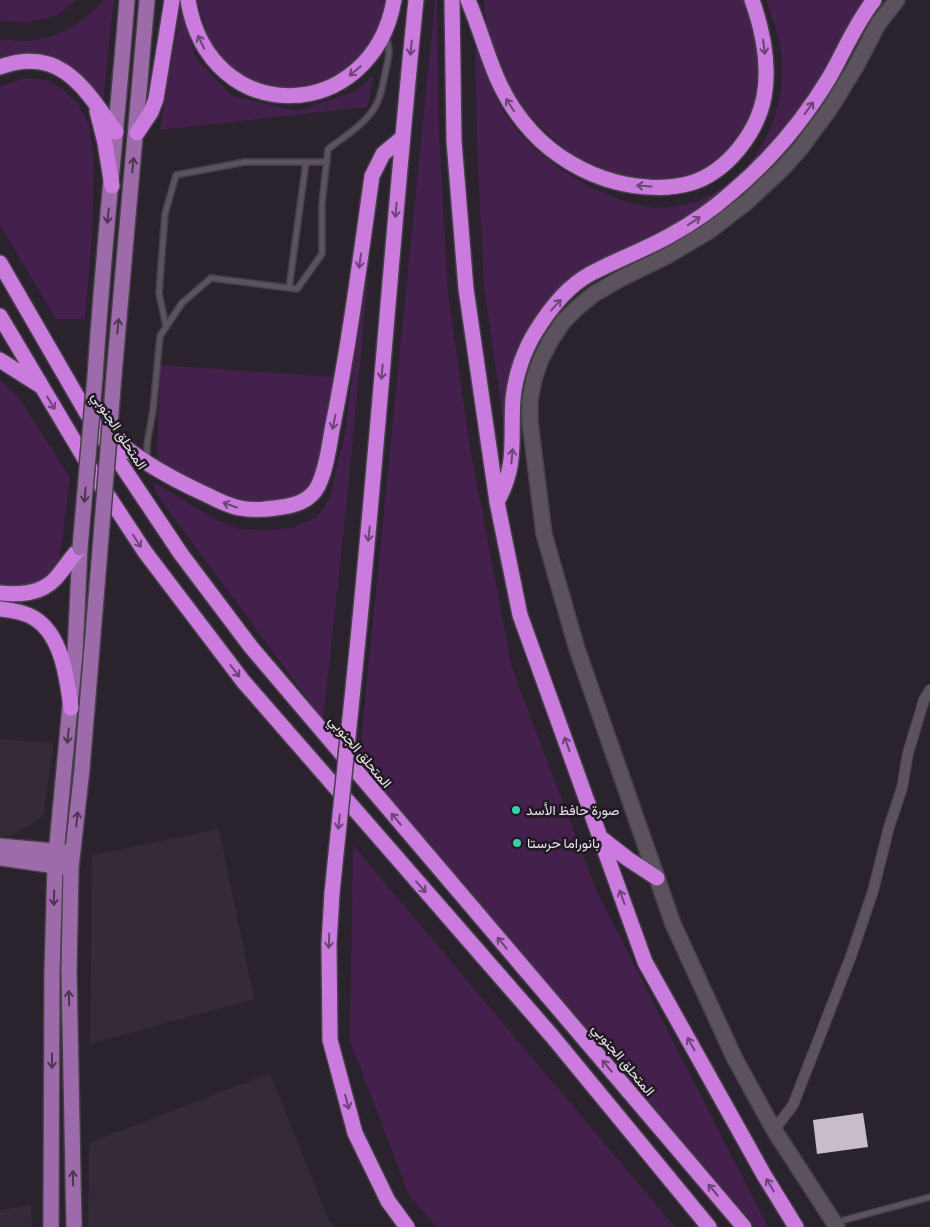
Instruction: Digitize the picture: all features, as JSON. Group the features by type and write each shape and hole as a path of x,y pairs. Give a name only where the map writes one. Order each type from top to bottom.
{"highway":[{"path":"136,133 151,112 156,99 172,0"},
{"path":"188,0 201,45 212,60 226,74 242,84 278,95 298,95 316,92 334,85 351,75 376,49 391,18 394,0"},
{"path":"407,1227 388,1201 355,1133 330,1040 329,944 332,892 369,529 402,138 416,0"},
{"path":"452,0 454,141 466,289 497,502 520,615 645,962 764,1175 796,1227"},
{"path":"468,0 498,85 514,110 533,134 548,147 583,170 610,181 647,187 669,187 691,183 724,163 738,150 750,134 758,116 764,97 765,47 760,22 752,0"},
{"path":"497,502 507,480 512,462 513,398 518,374 526,349 547,316 559,301 589,275 668,237 690,224 732,193 750,176 792,130 818,95 855,28 874,0"},
{"path":"0,67 13,62 28,60 44,62 58,67 71,75 93,100 116,132"},
{"path":"93,100 105,143 112,186"},
{"path":"86,412 123,447 146,463 187,486 229,505 263,510 303,502 313,493 322,475 341,387 372,176 383,154 402,138"},
{"name":"المتحلق الجنوبي","path":"0,263 86,412 181,554 251,647 744,1227"},
{"path":"0,316 40,386 144,552 243,681 552,1036 709,1227"},
{"path":"0,360 40,386"},
{"path":"0,593 24,594 45,586 54,580 80,548"},
{"path":"0,609 26,614 41,623 48,630 53,637 62,663 71,708"},
{"path":"600,837 628,859 657,878"}],"main road":[{"path":"51,1227 52,972 55,858 76,653 80,548 101,285 112,186 127,0"},
{"path":"74,1227 69,971 72,861 82,769 114,375 148,0"},
{"path":"76,653 91,655"},
{"path":"0,846 72,861"},
{"path":"0,858 55,858"},
{"path":"52,972 69,971"}],"street":[{"path":"835,1225 774,1130 726,1041 672,924 577,649 544,534 530,422 530,400 534,379 541,359 563,322 578,307 594,294 667,256 709,231 748,201 783,168 800,149 829,110 855,68 878,24 897,0"},
{"path":"774,1130 793,1105 851,956 873,891 889,827 902,788 908,753 924,700 930,690"}],"lane":[{"path":"146,463 160,336 182,302 211,278 297,289 322,254 322,203 328,149 370,115 376,106 390,52 389,44 384,34"},
{"path":"166,327 159,293 165,214 176,175 245,162 327,162"},
{"path":"289,288 306,162"},
{"path":"835,1225 930,1197"}],"shaded area":[{"path":"0,0 77,0 58,15 28,23 0,21"},
{"path":"103,0 114,0 102,109 60,66 0,70 0,39 37,40 59,34 79,22"},
{"path":"197,0 387,0 384,31 347,74 296,94 243,79 211,46"},
{"path":"435,0 437,0 439,136 448,293 469,442 512,668 597,892 768,1227 756,1227 359,761"},
{"path":"484,0 746,0 758,30 760,103 737,152 692,183 639,186 575,159 522,109 505,81 490,39 484,11"},
{"path":"766,0 871,0 823,89 738,189 590,274 524,341 506,390 503,420 484,287 477,141 475,45 498,103 517,130 543,156 573,177 615,197 648,207 671,207 697,201 720,189 741,173 757,152 770,129 778,104 782,77 780,44"},
{"path":"181,7 195,57 232,96 297,111 356,91 373,75 368,107 160,130"},
{"path":"24,78 47,80 63,89 78,104 89,124 94,158 92,238 85,319 56,319 0,225 0,87"},
{"path":"369,269 347,501 323,720 155,492 155,483 215,519 238,529 268,530 295,527 317,517 329,500 345,432 354,359"},
{"path":"160,365 335,377 327,431 312,486 289,508 223,501 157,460"},
{"path":"0,380 20,399 70,478 58,571 47,584 0,595"},
{"path":"0,739 54,743 43,817 10,836 0,836"},
{"path":"219,829 254,999 90,1044 92,855"},
{"path":"353,845 675,1227 437,1227 409,1195 350,1041"},
{"path":"270,1073 329,1221 335,1227 88,1227 89,1143"},
{"path":"31,1205 32,1227 0,1227 0,1210"}],"building":[{"path":"863,1113 868,1147 817,1154 813,1120"}],"place":[{"name":"صورة حافظ الأسد","path":"516,810"},
{"name":"بانوراما حرستا","path":"517,843"}]}
